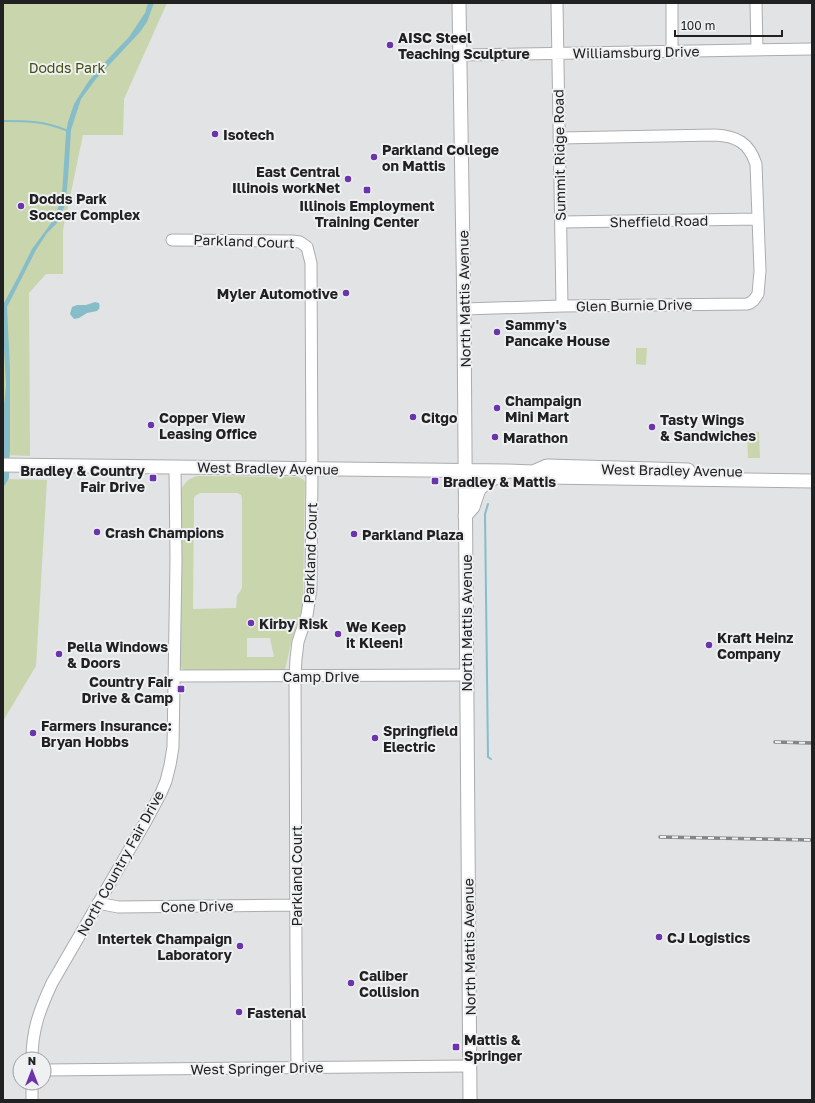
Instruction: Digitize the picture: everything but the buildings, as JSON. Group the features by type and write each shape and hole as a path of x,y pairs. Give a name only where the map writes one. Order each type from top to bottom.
{"main road":[{"name":"North Mattis Avenue","path":"459,3 466,471 470,1100"},
{"name":"West Bradley Avenue","path":"3,465 506,471 533,472 546,477 812,481"},
{"name":"West Bradley Avenue","path":"533,472 546,466 812,472"},
{"path":"466,516 473,507 480,488 506,471"}],"street":[{"name":"Summit Ridge Road","path":"557,3 562,306"},
{"path":"672,3 672,52"},
{"path":"756,3 757,50"},
{"name":"Williamsburg Drive","path":"460,55 812,49"},
{"path":"559,138 715,135 733,137 741,141 750,150 756,164 758,219"},
{"name":"Glen Burnie Drive","path":"464,309 562,306 747,304 754,300 758,294 760,271 758,219"},
{"name":"Sheffield Road","path":"561,222 758,219"},
{"name":"Parkland Court","path":"172,240 300,242 308,248 312,263 311,589 307,615 298,642 295,676 297,1068"},
{"name":"North Country Fair Drive","path":"33,1051 34,1032 37,1020 52,983 161,793 170,765 173,747 176,560 175,467"},
{"name":"Camp Drive","path":"174,676 467,675"},
{"name":"Cone Drive","path":"98,903 118,907 296,905"},
{"name":"West Springer Drive","path":"52,1070 470,1066"}],"green space":[{"name":"Dodds Park","path":"3,3 167,3 124,99 123,135 83,135 63,230 63,274 46,274 29,293 30,456 3,455"},
{"path":"636,348 647,348 646,365 636,364"},
{"path":"747,431 759,432 760,458 748,458"},
{"path":"198,476 298,477 303,479 305,482 303,604 292,639 285,670 185,671 179,666 181,490 188,481","holes":["200,493 237,493 241,495 242,588 237,596 236,608 193,609 194,498","247,638 270,638 274,657 247,657"]},
{"path":"3,479 47,480 36,666 3,721"}],"water":[{"path":"148,3 154,3 147,22 140,32 96,79 81,99 71,130 65,205 57,223 47,233 36,250 7,307 10,370 10,446 9,478 3,487 3,414 6,386 3,329 4,303 32,249 52,222 58,208 62,194 66,133 74,104 88,82 129,37 145,13"},
{"path":"95,302 99,303 100,306 97,311 87,313 74,319 70,314 72,307"}],"waterway":[{"path":"3,121 36,122 52,125 68,131"},
{"path":"488,504 485,514 488,757 491,759"}],"railway":[{"path":"775,742 812,743"},
{"path":"660,837 812,840"}],"place":[{"name":"AISC Steel Teaching Sculpture","path":"390,45"},
{"name":"Isotech","path":"215,134"},
{"name":"Parkland College on Mattis","path":"374,157"},
{"name":"East Central Illinois workNet","path":"348,179"},
{"name":"Illinois Employment Training Center","path":"367,190"},
{"name":"Dodds Park Soccer Complex","path":"21,206"},
{"name":"Myler Automotive","path":"346,293"},
{"name":"Sammy's Pancake House","path":"497,332"},
{"name":"Champaign Mini Mart","path":"497,408"},
{"name":"Citgo","path":"413,417"},
{"name":"Copper View Leasing Office","path":"151,425"},
{"name":"Tasty Wings & Sandwiches","path":"652,427"},
{"name":"Marathon","path":"495,437"},
{"name":"Bradley & Country Fair Drive","path":"153,478"},
{"name":"Bradley & Mattis","path":"435,481"},
{"name":"Crash Champions","path":"97,532"},
{"name":"Parkland Plaza","path":"354,534"},
{"name":"Kirby Risk","path":"251,623"},
{"name":"We Keep it Kleen!","path":"338,634"},
{"name":"Kraft Heinz Company","path":"709,645"},
{"name":"Pella Windows & Doors","path":"59,654"},
{"name":"Country Fair Drive & Camp","path":"181,689"},
{"name":"Farmers Insurance: Bryan Hobbs","path":"33,733"},
{"name":"Springfield Electric","path":"375,738"},
{"name":"CJ Logistics","path":"659,937"},
{"name":"Intertek Champaign Laboratory","path":"240,946"},
{"name":"Caliber Collision","path":"351,983"},
{"name":"Fastenal","path":"239,1012"},
{"name":"Mattis & Springer","path":"456,1047"}]}
